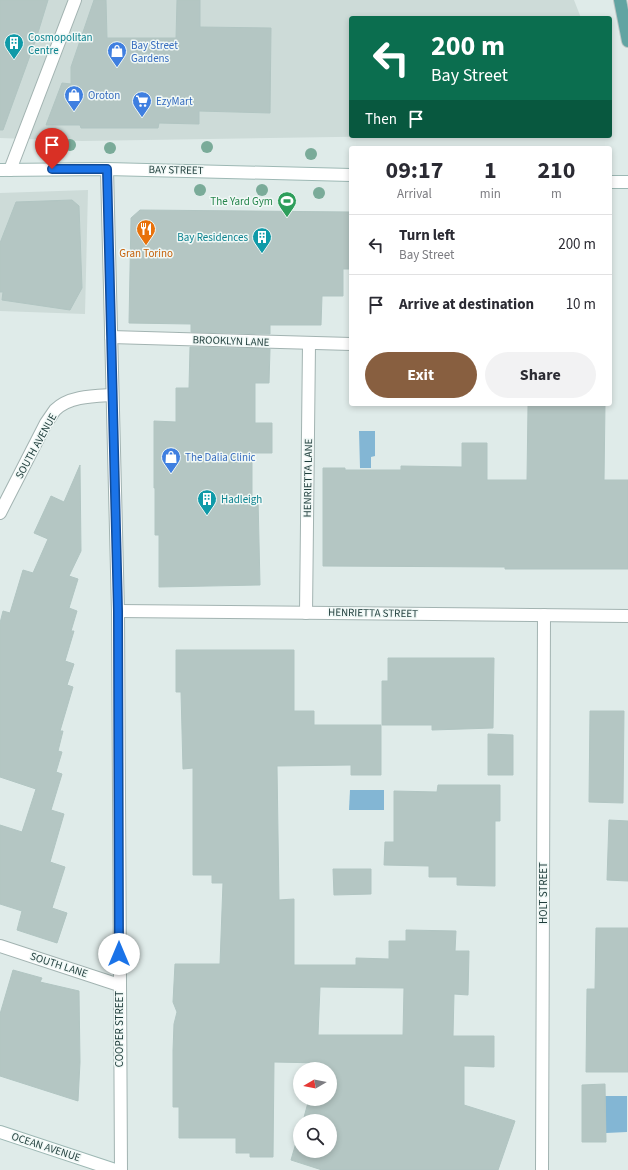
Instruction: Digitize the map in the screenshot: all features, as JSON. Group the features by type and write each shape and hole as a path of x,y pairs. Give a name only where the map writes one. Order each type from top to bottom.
{"main road":[{"path":"620,0 628,41"}],"street":[{"path":"5,170 75,0"},
{"name":"BAY STREET","path":"5,170 107,169 349,175"},
{"name":"COOPER STREET","path":"107,169 118,611 121,1170"},
{"path":"612,182 628,182"},
{"name":"BROOKLYN LANE","path":"111,337 349,344"},
{"name":"HENRIETTA LANE","path":"306,613 309,344"},
{"name":"SOUTH AVENUE","path":"0,513 46,423 56,410 69,401 112,395"},
{"name":"HENRIETTA STREET","path":"118,611 628,616"},
{"name":"HOLT STREET","path":"542,1170 544,615"},
{"name":"SOUTH LANE","path":"0,946 119,985"},
{"name":"OCEAN AVENUE","path":"0,1132 116,1170"}],"shaded area":[{"path":"0,0 574,0 580,16 349,16 349,137 82,141 0,138"},
{"path":"88,190 85,314 0,311 0,193"}],"water":[{"path":"359,431 375,431 375,456 371,457 371,468 360,468"},
{"path":"350,790 384,790 384,810 349,810"},
{"path":"605,1096 627,1096 627,1132 606,1133"}],"building":[{"name":"Cosmopolitan Centre","path":"0,0 48,0 36,39 3,130 0,130"},
{"path":"94,0 106,0 107,38 176,38 177,0 200,0 200,27 271,28 270,113 199,111 199,124 159,123 158,128 81,128 80,125 46,125 62,83 71,84 71,67"},
{"path":"72,200 79,206 82,288 70,310 2,300 3,292 0,292 0,243 16,202"},
{"path":"140,210 349,212 349,269 343,269 343,296 322,296 321,325 270,325 270,334 191,332 191,324 129,323 131,218"},
{"path":"190,347 270,349 269,383 255,383 255,423 272,423 272,453 252,453 252,498 258,498 260,585 159,587 159,535 155,535 154,421 176,422 176,388 189,388"},
{"path":"528,406 605,406 604,480 628,480 628,569 505,569 505,567 323,566 323,468 345,468 345,470 401,470 401,466 462,467 462,443 487,443 487,480 527,480"},
{"path":"80,465 81,551 69,576 78,579 69,608 77,611 71,631 74,631 65,661 74,664 67,685 73,687 60,731 63,731 58,751 62,752 56,772 62,774 51,810 64,814 50,862 65,867 52,908 67,913 57,943 17,930 22,911 0,904 0,825 22,832 36,789 0,777 0,623 3,611 10,613 23,570 33,573 48,539 34,533 51,496 64,502"},
{"path":"176,650 294,650 294,711 314,711 314,725 381,725 381,775 351,775 351,765 277,766 279,900 294,899 294,965 356,965 356,958 389,959 389,941 406,941 406,930 456,931 455,951 469,951 468,995 454,994 453,1036 494,1036 494,1067 464,1066 464,1105 515,1121 498,1170 322,1170 291,1160 293,1153 293,1158 337,1158 337,1114 305,1114 307,1106 337,1106 337,1062 274,1062 273,1157 250,1157 250,1153 236,1153 236,1138 179,1138 179,1107 173,1107 174,1024 177,1012 173,1002 175,964 220,964 223,883 212,883 212,875 193,875 193,768 183,769 181,692 176,692","holes":["320,987 404,988 403,1035 318,1035"]},
{"path":"388,658 494,658 493,728 432,730 432,725 382,725 382,681 388,681"},
{"path":"590,711 624,711 623,803 589,802"},
{"path":"488,734 513,735 513,775 488,775"},
{"path":"438,785 500,785 500,821 495,821 495,886 457,885 457,877 429,877 429,866 384,865 385,842 394,842 394,791 437,792"},
{"path":"609,820 628,821 628,881 607,880"},
{"path":"333,869 371,869 371,894 334,895"},
{"path":"596,928 628,928 628,1072 586,1072 587,989 595,989"},
{"path":"13,970 42,978 40,982 79,991 80,1062 78,1101 0,1076 0,1014"},
{"path":"605,1084 606,1142 582,1142 582,1085"}],"place":[{"name":"Cosmopolitan Centre","path":"14,60"},
{"name":"Bay Street Gardens","path":"117,68"},
{"name":"Oroton","path":"74,112"},
{"name":"EzyMart","path":"142,118"},
{"name":"The Yard Gym","path":"287,218"},
{"name":"Gran Torino","path":"146,246"},
{"name":"Bay Residences","path":"262,254"},
{"name":"The Dalia Clinic","path":"171,474"},
{"name":"Hadleigh","path":"207,516"}],"route":[{"path":"52,169 107,169 118,611 119,954"}]}
